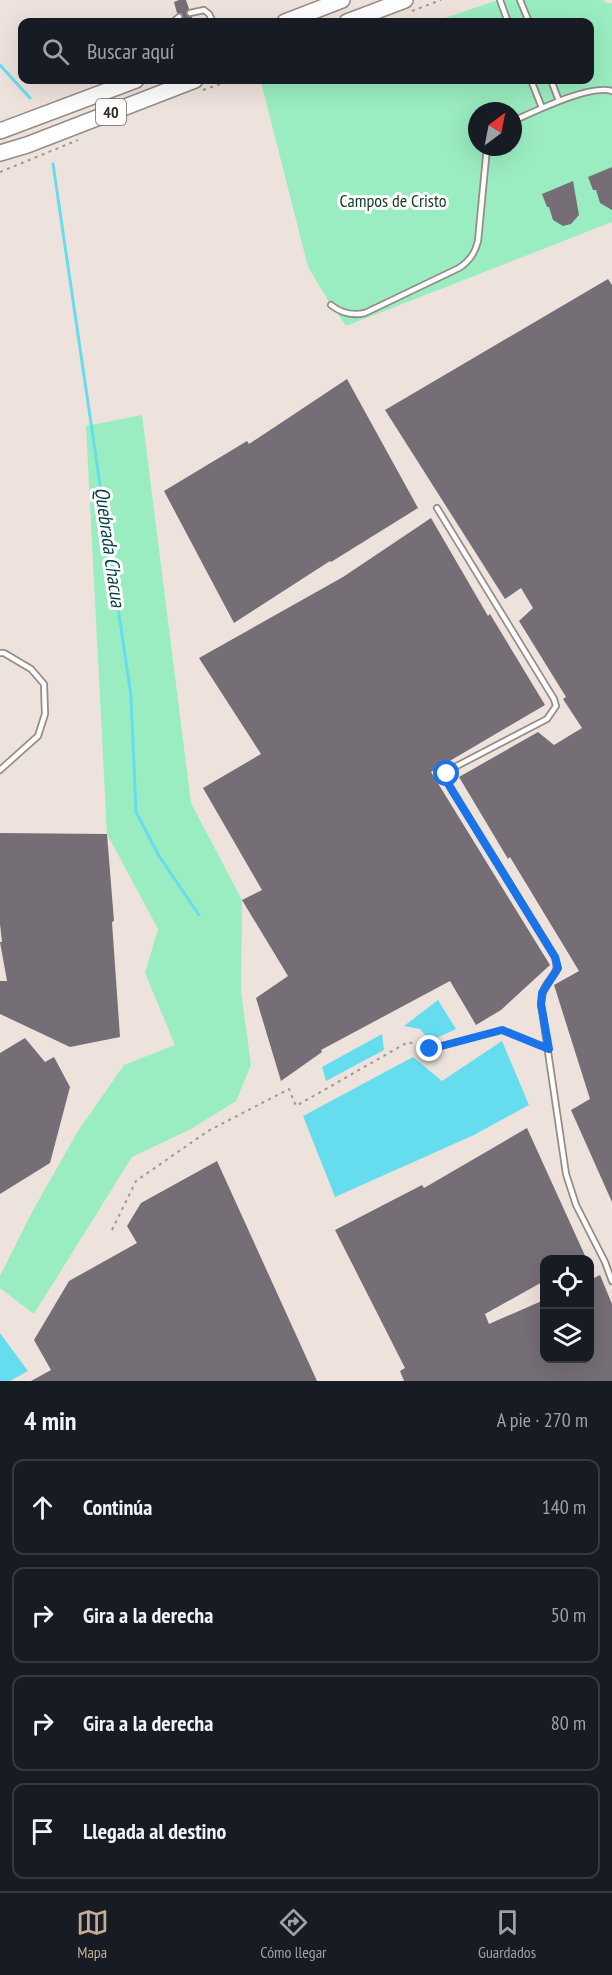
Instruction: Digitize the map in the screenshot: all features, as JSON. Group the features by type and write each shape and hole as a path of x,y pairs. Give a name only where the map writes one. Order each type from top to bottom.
{"highway":[{"path":"293,18 308,10 342,0"},
{"path":"357,18 405,0"},
{"name":"40","path":"0,131 121,84"},
{"name":"40","path":"0,155 185,84"}],"lane":[{"path":"500,0 507,18"},
{"path":"520,0 527,18"},
{"path":"190,13 204,10 211,18"},
{"path":"533,84 542,108"},
{"path":"553,84 559,101"},
{"path":"522,117 595,89 612,91"},
{"path":"331,305 350,314 365,313 459,268 469,260 478,241 486,156"},
{"path":"437,508 554,699 556,706 547,719 451,769 446,780 555,957 558,968 545,986 541,1004 566,1174 576,1205 612,1281"},
{"path":"0,653 4,653 31,669 44,684 45,714 38,736 0,770"}],"path":[{"path":"112,1230 136,1181 208,1131 289,1089 296,1106 408,1042 430,1049 502,1030 549,1049"}],"green space":[{"name":"Campos de Cristo","path":"498,0 603,0 612,3 612,222 346,326 308,267 262,84 594,84 594,18 445,18"},
{"path":"142,415 191,803 242,900 241,991 251,1065 236,1101 191,1129 132,1157 34,1314 0,1288 0,1276 32,1212 78,1131 124,1065 175,1045 145,973 158,929 107,834 86,426"}],"water":[{"path":"438,1000 456,1029 430,1041 420,1029 404,1026"},
{"path":"382,1034 384,1050 326,1081 322,1067"},
{"path":"502,1041 529,1105 474,1135 335,1197 303,1116 413,1057 442,1081"},
{"path":"0,1333 28,1371 10,1381 0,1381"}],"building":[{"path":"186,0 189,9 186,14 192,18 182,18 181,13 177,13 174,2"},
{"path":"612,167 612,210 600,203 596,190 593,190 588,177"},
{"path":"573,181 579,215 571,224 563,226 553,220 542,194"},
{"path":"608,279 612,285 612,1202 571,1110 590,1099 554,985 579,971 459,777 538,732 554,745 582,728 563,699 566,697 519,621 533,608 521,588 505,599 385,410"},
{"path":"347,379 418,508 234,623 164,491 247,441 249,444"},
{"path":"431,518 488,616 490,614 545,705 431,772 550,965 501,1010 476,1025 450,981 321,1050 322,1052 281,1081 256,998 288,976 242,900 262,890 203,788 261,754 199,658 343,577"},
{"path":"0,833 107,834 120,1037 70,1047 0,1014 0,981 7,981 0,942 2,942"},
{"path":"25,1038 45,1062 54,1057 70,1087 50,1163 0,1194 0,1053"},
{"path":"527,1128 585,1255 540,1255 540,1283 485,1314 489,1324 540,1302 540,1363 594,1363 594,1278 600,1275 612,1304 612,1381 404,1381 400,1371 405,1368 335,1230 422,1185 424,1188"},
{"path":"217,1161 317,1381 31,1381 51,1370 34,1340 69,1281 137,1243 127,1226 141,1203"}],"waterway":[{"name":"Quebrada Chacua","path":"0,65 30,98"},
{"name":"Quebrada Chacua","path":"53,164 131,696 136,812 159,856 199,915"}],"route":[{"path":"430,1049 502,1030 549,1049 541,1004 542,993 558,968 555,957 446,780 447,774"}]}
